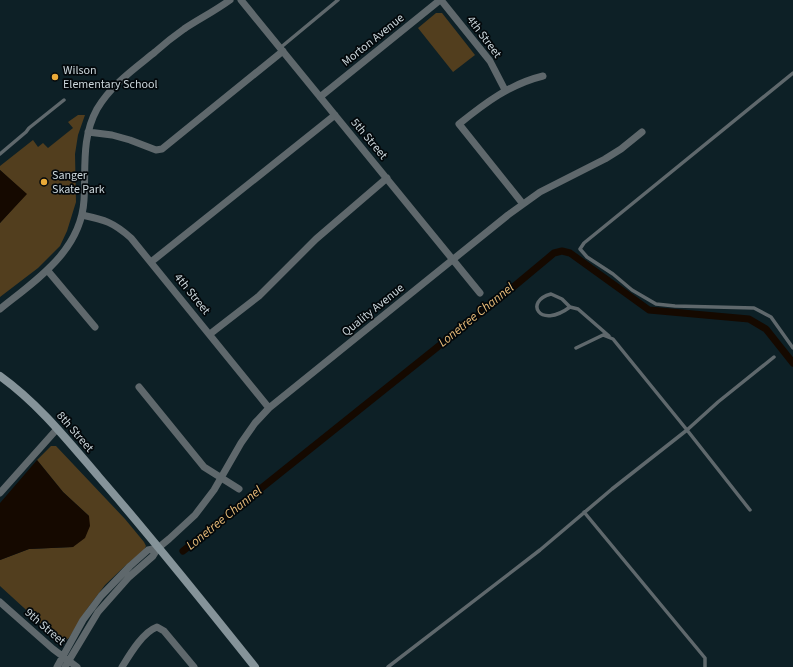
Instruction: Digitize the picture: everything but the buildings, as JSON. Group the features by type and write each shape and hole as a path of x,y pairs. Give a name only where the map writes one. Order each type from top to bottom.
{"street":[{"path":"0,309 48,271 57,262 77,231 82,215 84,201 85,148 88,132 94,116 103,100 120,81 182,30 230,0"},
{"name":"5th Street","path":"241,0 480,293"},
{"name":"4th Street","path":"440,0 486,57 498,75 505,90"},
{"name":"Morton Avenue","path":"320,97 440,0"},
{"path":"88,132 112,135 156,150 162,149 281,49"},
{"path":"523,204 459,124 484,104 505,90 525,81 543,76"},
{"path":"151,262 335,115"},
{"name":"Quality Avenue","path":"67,664 101,608 129,577 153,556 158,548 195,515 214,490 241,443 255,423 269,408 523,204 540,192 605,159 621,149 642,132"},
{"path":"210,334 259,296 316,240 387,178"},
{"name":"4th Street","path":"82,215 108,221 118,226 131,238 269,408"},
{"path":"48,271 95,327"},
{"name":"8th Street","path":"0,376 26,396 58,429 127,509 255,667"},
{"path":"139,387 199,461 204,466 240,489"},
{"path":"0,493 58,429"},
{"name":"Quality Avenue","path":"57,667 83,620 101,596 148,550 158,548"},
{"name":"9th Street","path":"0,602 63,657 67,664 77,667"},
{"path":"122,667 139,643 150,631 157,627 164,631 194,667"}],"lane":[{"path":"281,49 338,0"},
{"path":"793,73 590,238 580,249 587,257 613,274 632,290 656,304 754,308 771,317 793,348"},
{"path":"0,154 64,100"},
{"path":"570,307 564,311 549,316 542,316 539,313 537,306 538,302 543,296 551,294 562,299 570,307 578,309 608,334 609,337"},
{"path":"576,348 603,335 613,339 688,430 750,510"},
{"path":"388,667 540,550 584,512 688,430 718,402 774,357"},
{"path":"584,512 705,658 705,667"}],"shaded area":[{"path":"436,13 442,13 475,55 453,72 418,28"},
{"path":"78,115 85,115 78,135 75,154 76,202 67,231 60,246 38,268 0,297 0,223 26,194 0,170 0,166 33,140 38,147 43,143 48,148 73,128 68,122"},
{"path":"0,170 27,194 0,223"},
{"path":"51,446 56,446 125,519 146,546 144,550 105,585 87,609 69,638 64,641 59,640 0,586 0,560 29,549 73,547 89,516 63,492 37,460"},
{"path":"37,460 63,492 89,516 90,526 85,538 73,547 29,549 0,560 0,503"}],"waterway":[{"name":"Lonetree Channel","path":"183,551 494,303 554,253 562,251 570,253 649,310 749,319 766,329 793,363"}],"place":[{"name":"Wilson Elementary School","path":"55,77"},
{"name":"Sanger Skate Park","path":"44,182"}]}
